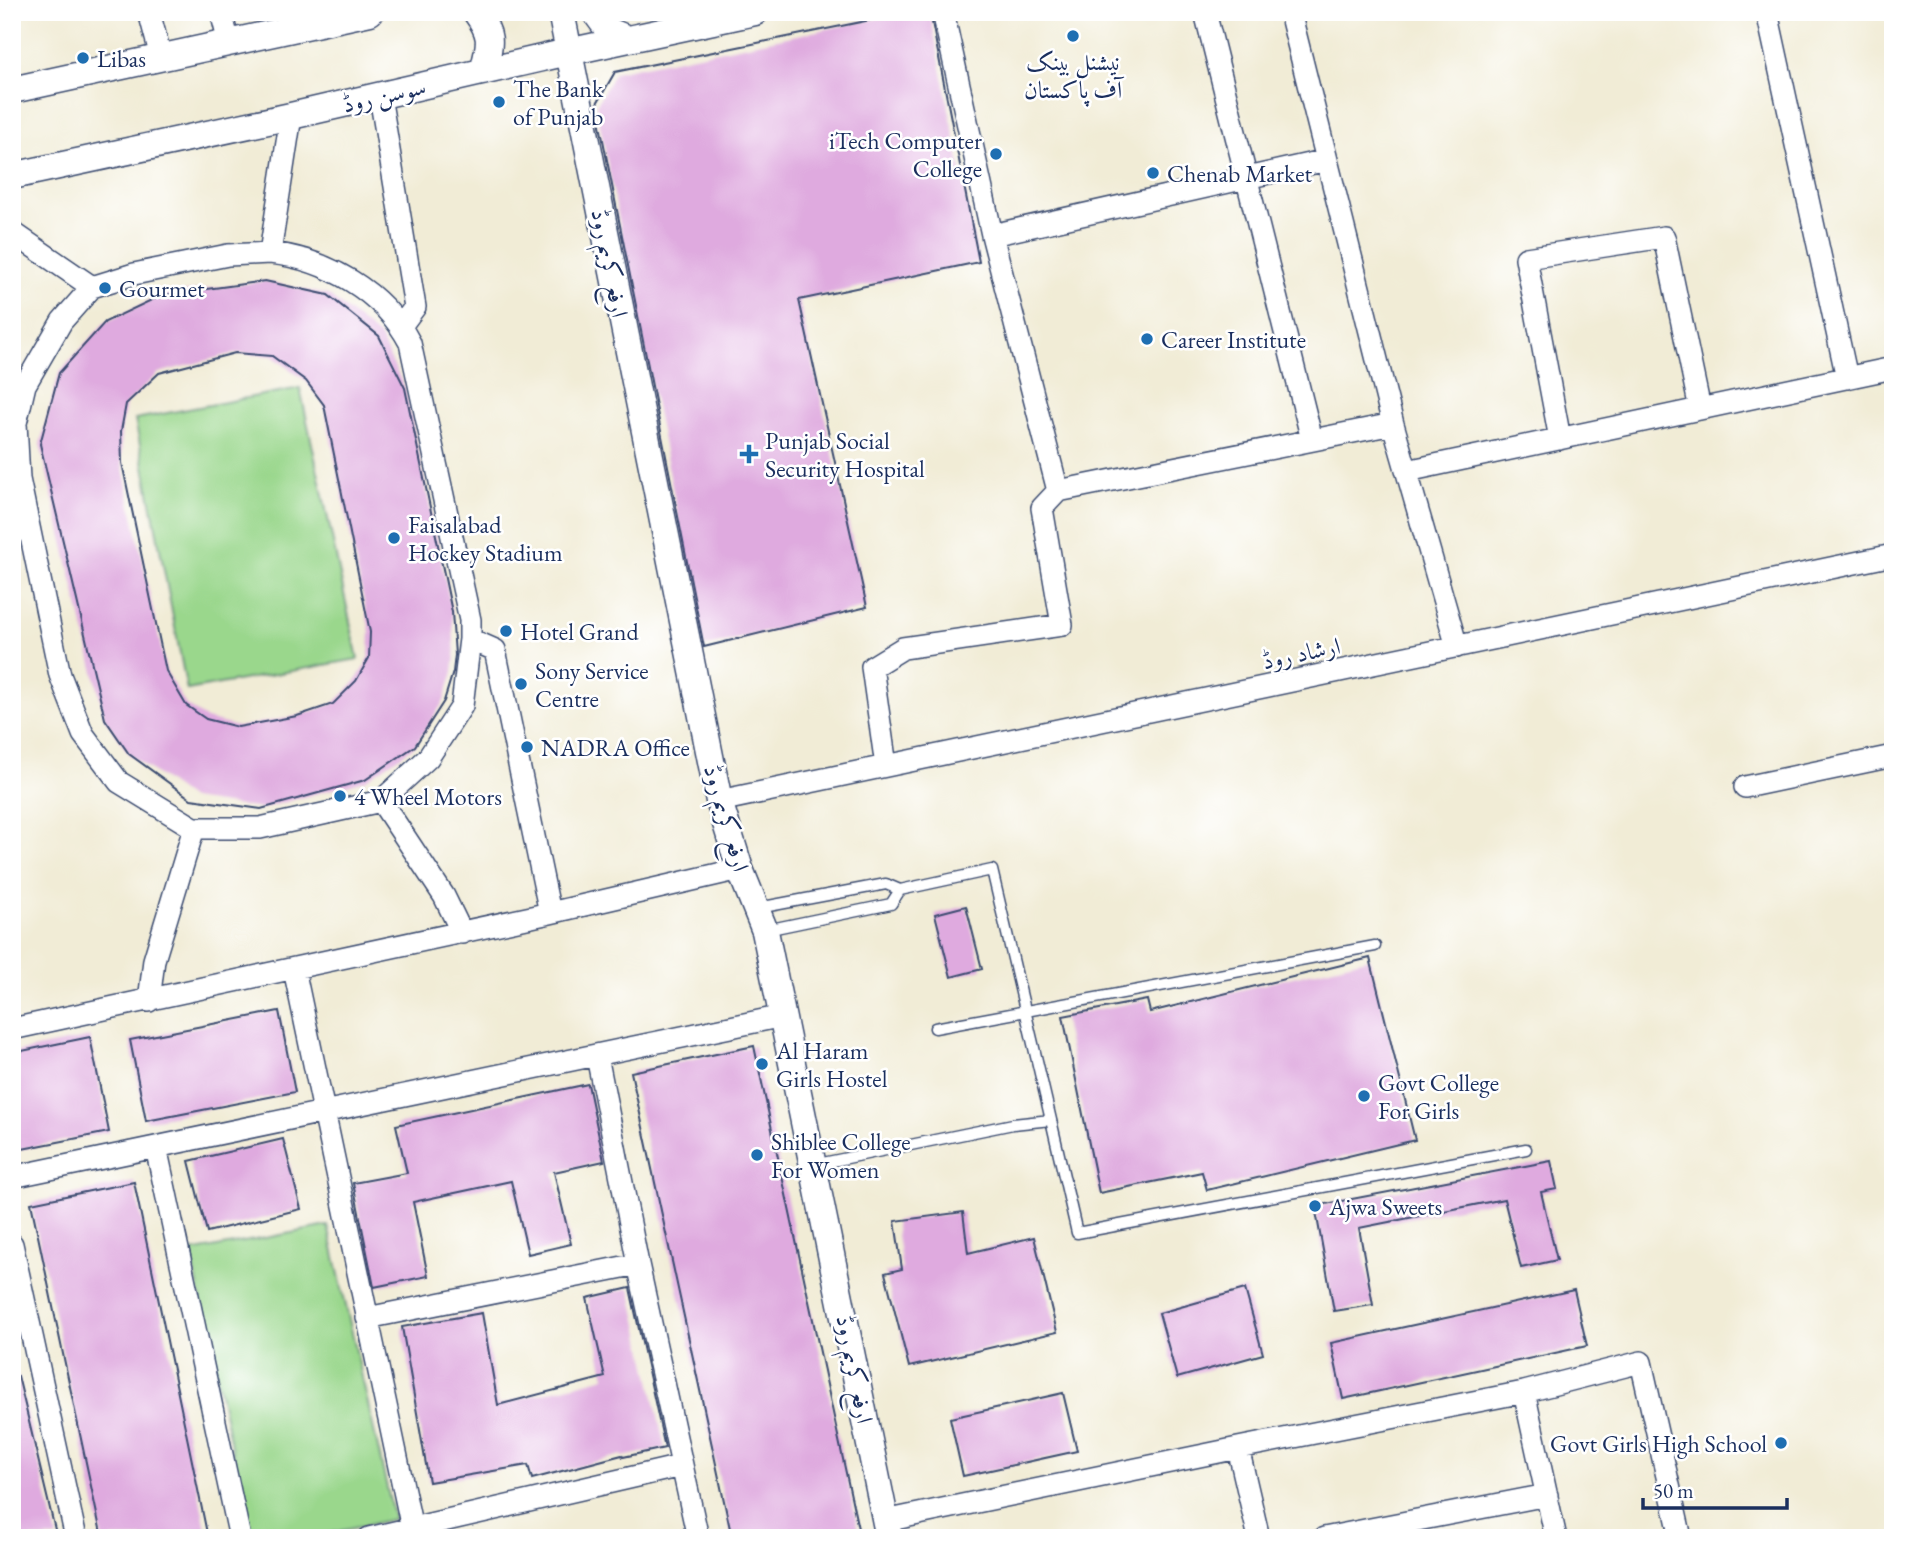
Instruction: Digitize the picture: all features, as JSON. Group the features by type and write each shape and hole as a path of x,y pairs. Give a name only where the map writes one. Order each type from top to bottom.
{"street":[{"path":"149,12 161,57"},
{"path":"221,12 229,43"},
{"path":"12,90 370,12"},
{"path":"476,12 488,30 489,46 483,72"},
{"name":"ارفع کریم روڈ","path":"561,12 719,801 740,869 760,920 783,1016 887,1529"},
{"path":"595,12 609,31 628,39"},
{"name":"سوسن روڈ","path":"12,176 291,117 568,52 755,12"},
{"path":"943,12 992,235 1058,491"},
{"path":"1205,12 1312,440"},
{"path":"1290,12 1393,424 1457,647"},
{"path":"1767,12 1847,378"},
{"path":"380,96 415,307 401,326"},
{"path":"270,253 291,117"},
{"path":"992,235 1327,160"},
{"path":"12,232 92,287"},
{"path":"1560,439 1526,258 1664,237 1700,409"},
{"path":"270,253 295,256 324,265 361,287 401,326 410,343 470,620 462,706 428,758 381,801 260,828 194,828 119,782 83,734 60,675 19,479 16,423 25,385 62,321 92,287 134,274 228,255 270,253"},
{"path":"1407,471 1893,368"},
{"path":"886,766 872,667 903,649 1062,625 1042,508 1058,491 1393,424"},
{"name":"ارشاد روڈ","path":"719,801 1893,555"},
{"path":"470,639 495,650 550,914"},
{"path":"1745,787 1893,756"},
{"path":"381,801 444,896 462,933"},
{"path":"149,1001 154,960 194,828"},
{"path":"12,1029 550,914 740,869"},
{"path":"294,969 413,1533"},
{"path":"12,1177 783,1016"},
{"path":"597,1056 638,1264 698,1538"},
{"path":"156,1147 240,1538"},
{"path":"12,1244 76,1538"},
{"path":"367,1318 638,1264"},
{"path":"887,1529 1238,1448 1524,1392 1641,1362 1681,1538"},
{"path":"1524,1392 1556,1538"},
{"path":"1238,1448 1259,1538"},
{"path":"369,1538 413,1533 681,1466"},
{"path":"1324,1538 1547,1495"}],"lane":[{"path":"760,920 886,884 900,890 992,870 1077,1233 1526,1149"},
{"path":"760,920 891,904 900,890"},
{"path":"935,1028 1375,946"},
{"path":"813,1165 1013,1124 1051,1120"}],"green space":[{"path":"300,388 358,659 187,690 135,419"},
{"path":"328,1226 394,1519 309,1538 250,1538 191,1252"}],"building":[{"name":"Punjab Social Security Hospital","path":"910,12 930,12 979,262 799,300 867,607 704,647 596,105 615,72"},
{"name":"Faisalabad Hockey Stadium","path":"265,281 328,295 379,336 405,388 452,612 455,655 444,701 415,746 365,780 261,809 191,799 129,754 105,719 40,444 59,373 105,322 162,295","holes":["235,353 272,356 306,381 324,405 370,632 369,658 356,681 333,704 297,716 238,727 206,719 186,705 166,671 122,463 121,431 126,404 159,373"]},
{"path":"966,906 982,969 951,977 935,914"},
{"path":"1370,958 1415,1140 1207,1190 1202,1172 1099,1193 1063,1016 1147,1000 1150,1012"},
{"path":"279,1011 295,1092 146,1121 130,1040"},
{"path":"90,1037 109,1132 12,1151 12,1053"},
{"path":"754,1046 860,1538 732,1538 631,1072"},
{"path":"588,1084 604,1161 554,1172 571,1244 528,1254 511,1181 413,1202 428,1276 374,1287 353,1183 407,1173 396,1125"},
{"path":"283,1139 301,1209 207,1232 189,1161"},
{"path":"1551,1161 1557,1189 1541,1192 1557,1260 1521,1268 1504,1199 1359,1228 1373,1305 1334,1311 1315,1206"},
{"path":"134,1182 208,1538 102,1538 31,1203"},
{"path":"963,1212 968,1253 1034,1237 1057,1332 909,1367 885,1273 902,1269 895,1221"},
{"path":"630,1288 665,1448 623,1457 622,1455 532,1479 528,1465 429,1482 402,1327 482,1313 498,1405 605,1377 587,1298"},
{"path":"1245,1289 1263,1354 1177,1378 1159,1313"},
{"path":"1574,1290 1587,1346 1343,1399 1331,1343"},
{"path":"18,1376 57,1538 12,1538 12,1377"},
{"path":"1063,1393 1077,1451 963,1476 950,1418"}],"place":[{"name":"نیشنل بینک آف پاکستان","path":"1073,36"},
{"name":"Libas","path":"83,58"},
{"name":"The Bank of Punjab","path":"499,102"},
{"name":"iTech Computer College","path":"996,154"},
{"name":"Chenab Market","path":"1153,173"},
{"name":"Gourmet","path":"105,288"},
{"name":"Career Institute","path":"1147,339"},
{"name":"Punjab Social Security Hospital","path":"749,454"},
{"name":"Faisalabad Hockey Stadium","path":"394,538"},
{"name":"Hotel Grand","path":"506,631"},
{"name":"Sony Service Centre","path":"521,684"},
{"name":"NADRA Office","path":"527,747"},
{"name":"4 Wheel Motors","path":"340,796"},
{"name":"Al Haram Girls Hostel","path":"762,1064"},
{"name":"Govt College For Girls","path":"1364,1096"},
{"name":"Shiblee College For Women","path":"757,1155"},
{"name":"Ajwa Sweets","path":"1315,1206"},
{"name":"Govt Girls High School","path":"1781,1443"}]}
